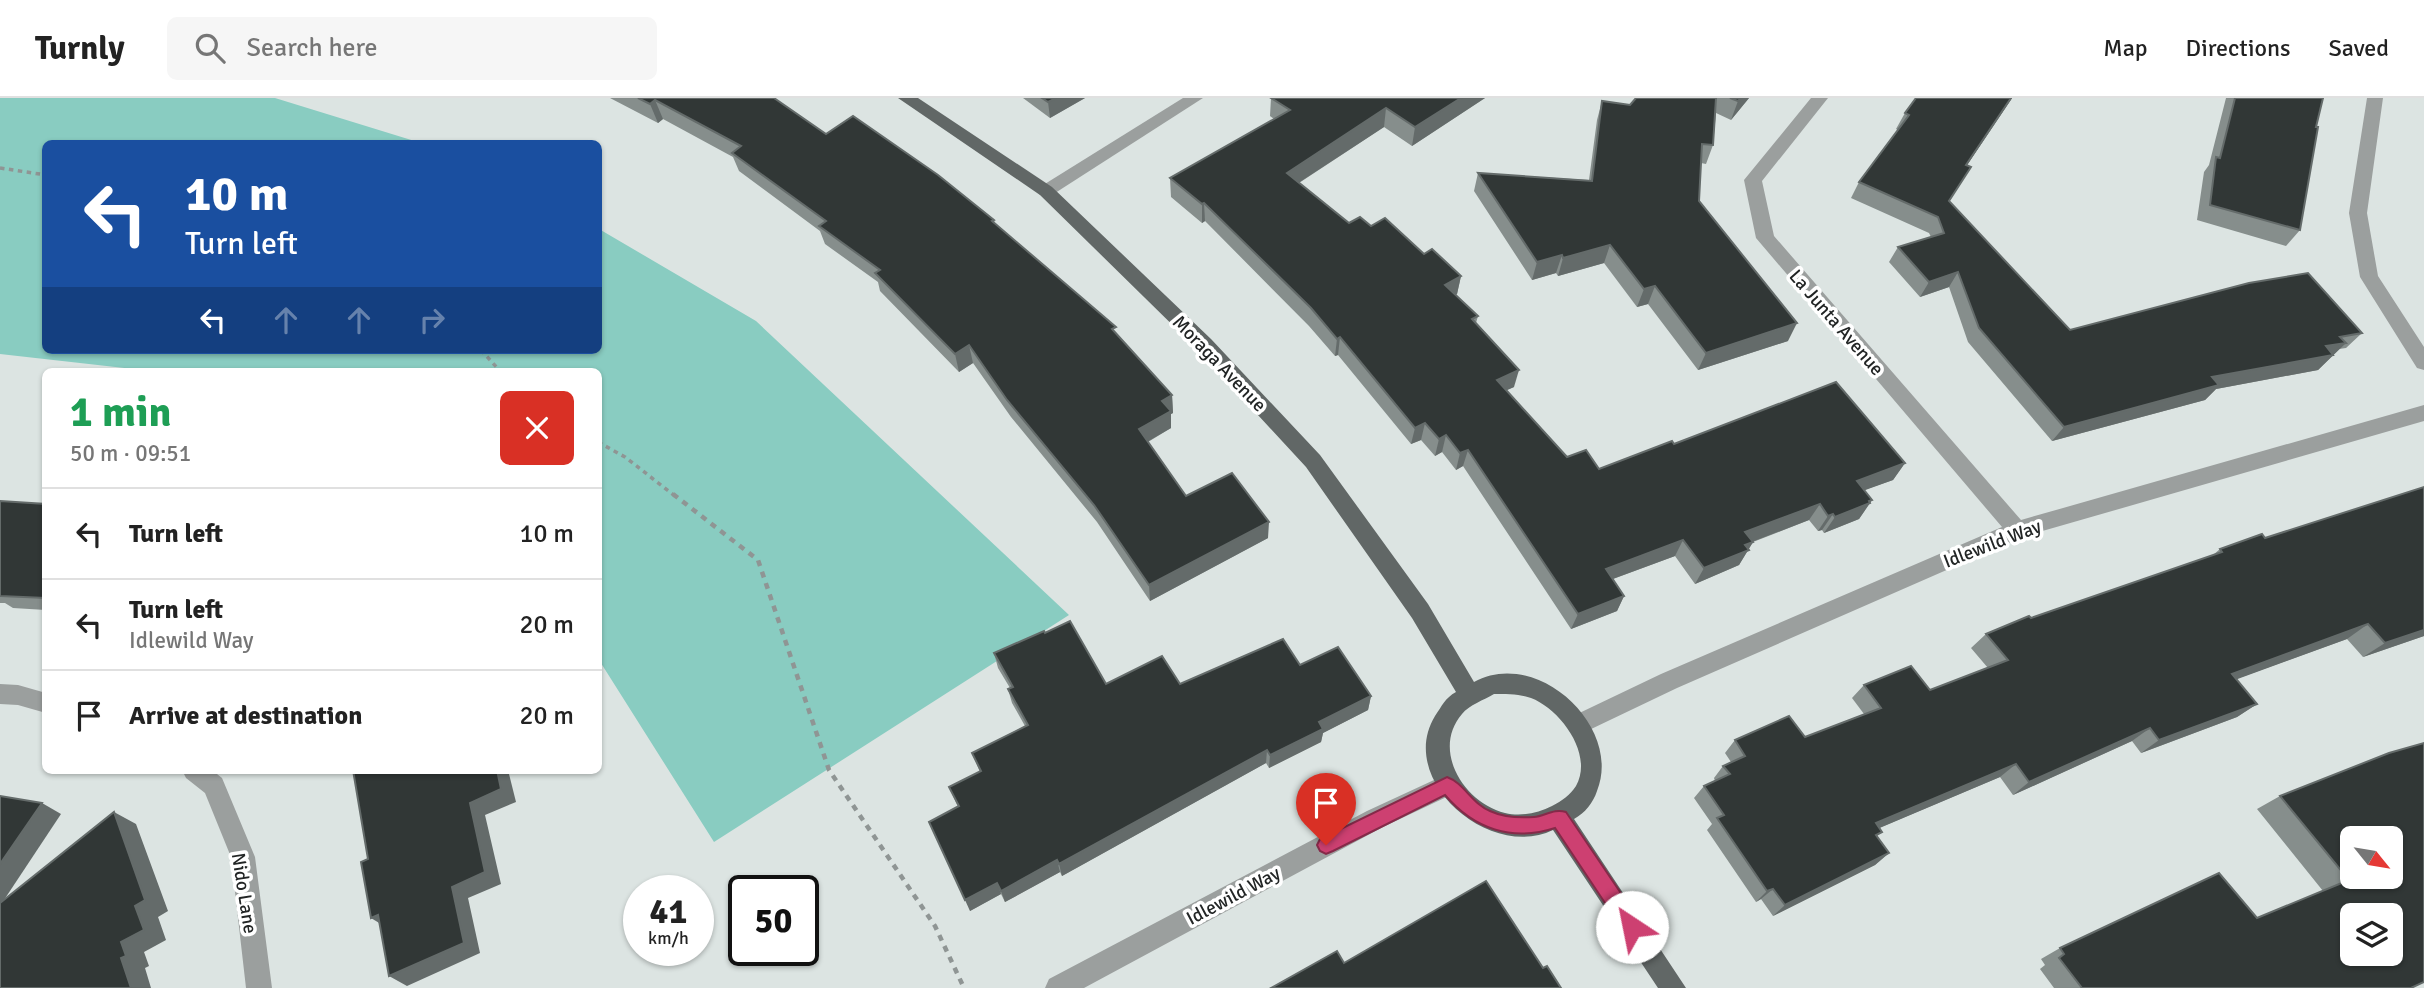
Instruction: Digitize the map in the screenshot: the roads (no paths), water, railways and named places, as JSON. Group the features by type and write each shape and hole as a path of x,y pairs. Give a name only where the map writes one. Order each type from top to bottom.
{"main road":[{"name":"Moraga Avenue","path":"906,98 1046,191 1204,344 1312,461 1420,611 1468,692"},
{"path":"1491,684 1516,684 1541,692 1562,705 1579,724 1589,745 1591,766 1587,787 1576,805 1559,818 1536,825 1511,825 1485,819 1464,804 1447,785 1438,764 1436,743 1441,722 1452,705 1468,692 1491,684"},
{"path":"1559,818 1672,988"}],"street":[{"path":"1046,191 1195,98"},
{"name":"La Junta Avenue","path":"1820,98 1753,180 1765,238 2017,530"},
{"path":"2375,98 2358,213 2369,277 2424,363"},
{"name":"Idlewild Way","path":"1579,724 1669,681 2017,530 2424,413"},
{"path":"0,694 18,695 42,702"},
{"name":"Nido Lane","path":"199,774 214,786 243,857 259,988"},
{"name":"Idlewild Way","path":"1058,988 1375,819 1447,785"}]}
